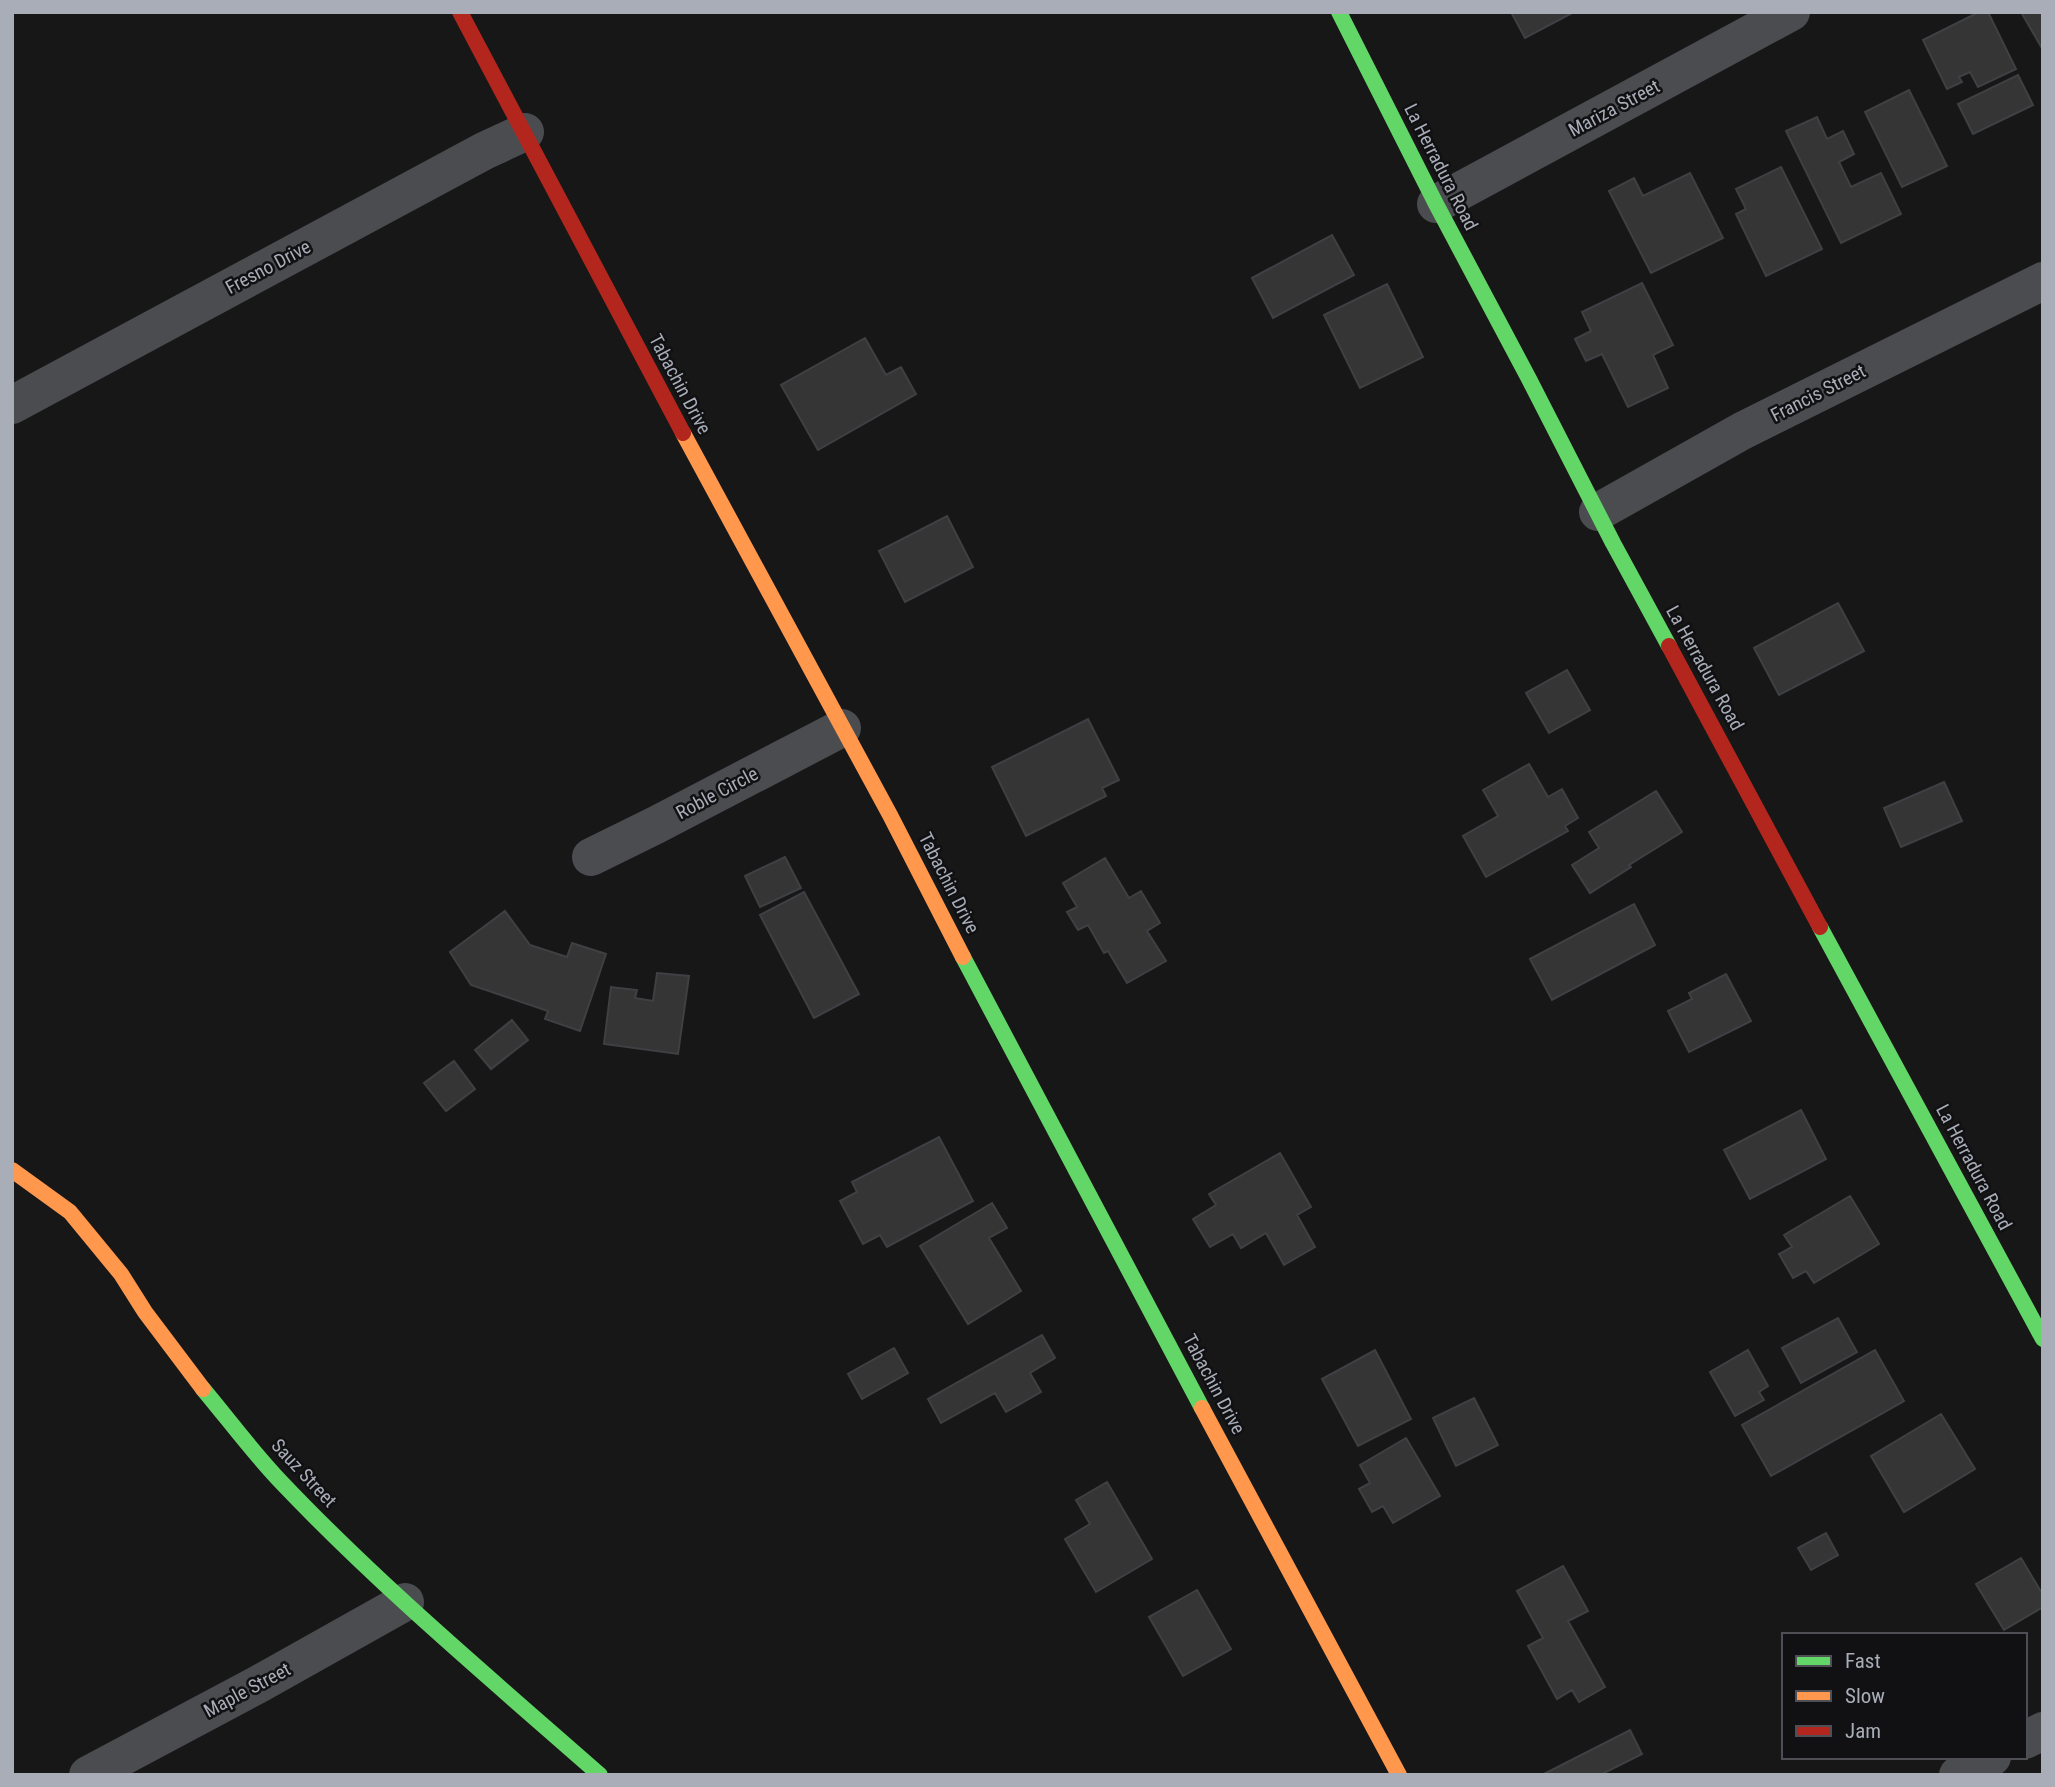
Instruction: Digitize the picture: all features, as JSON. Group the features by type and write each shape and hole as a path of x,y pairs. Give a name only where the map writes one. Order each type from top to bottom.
{"street":[{"name":"Tabachin Drive","path":"460,12 525,132 639,355 890,815 1149,1308 1399,1775"},
{"name":"La Herradura Road","path":"1339,12 1613,543 2043,1339"},
{"name":"Mariza Street","path":"1436,204 1791,12"},
{"name":"Fresno Drive","path":"12,405 484,151 525,132"},
{"name":"Francis Street","path":"1598,512 1742,431 2043,281"},
{"name":"Roble Circle","path":"591,857 842,728"},
{"name":"Sauz Street","path":"12,1170 70,1212 121,1274 145,1312 199,1384 279,1480 405,1602 600,1775"},
{"name":"Maple Street","path":"88,1775 405,1602"},
{"path":"2027,1739 2043,1731"},
{"path":"1958,1775 1988,1759"}],"building":[{"path":"1511,12 1574,12 1525,38"},
{"path":"1979,12 1988,12 2016,69 1978,87 1970,72 1959,77 1962,82 1947,89 1923,40"},
{"path":"2021,12 2043,12 2043,50"},
{"path":"2018,75 2033,105 1973,134 1958,104"},
{"path":"1909,90 1947,166 1902,187 1865,112"},
{"path":"1817,117 1827,139 1843,131 1854,154 1839,162 1851,187 1881,173 1901,214 1841,243 1786,131"},
{"path":"1781,167 1822,249 1766,276 1736,214 1746,209 1736,189"},
{"path":"1690,173 1723,238 1651,273 1609,191 1634,178 1643,196"},
{"path":"1332,235 1354,275 1273,318 1252,278"},
{"path":"1642,283 1673,345 1653,355 1668,388 1628,407 1602,354 1586,361 1575,339 1591,331 1582,312"},
{"path":"1387,284 1423,357 1360,388 1324,315"},
{"path":"865,338 886,375 901,367 916,394 818,450 781,385"},
{"path":"947,516 973,567 905,602 879,551"},
{"path":"1838,603 1864,651 1779,695 1754,648"},
{"path":"1567,670 1590,710 1549,733 1526,693"},
{"path":"1088,719 1119,780 1102,788 1106,796 1026,836 992,767"},
{"path":"1529,764 1548,797 1562,789 1578,818 1565,826 1568,831 1486,877 1463,836 1498,816 1483,790"},
{"path":"1944,782 1962,821 1901,847 1884,808"},
{"path":"1656,791 1682,832 1590,893 1572,865 1599,848 1589,832"},
{"path":"785,857 801,888 760,907 745,876"},
{"path":"1105,858 1129,898 1141,891 1160,923 1147,931 1166,961 1127,983 1108,951 1104,953 1088,925 1078,930 1067,912 1077,907 1063,883"},
{"path":"804,892 859,994 814,1018 760,915"},
{"path":"1634,904 1655,945 1552,1000 1530,959"},
{"path":"505,911 530,945 567,957 572,943 606,954 580,1031 545,1019 548,1011 471,985 450,952"},
{"path":"657,973 689,976 678,1054 604,1044 611,987 637,990 635,998 653,1001"},
{"path":"1726,974 1751,1021 1689,1052 1668,1011 1692,999 1689,993"},
{"path":"512,1020 528,1040 491,1069 475,1050"},
{"path":"454,1061 475,1089 446,1111 424,1083"},
{"path":"1801,1110 1826,1159 1750,1199 1724,1150"},
{"path":"939,1137 973,1201 887,1247 880,1235 863,1244 840,1201 857,1192 852,1182"},
{"path":"1280,1153 1311,1207 1297,1215 1315,1247 1284,1265 1266,1233 1241,1248 1233,1234 1210,1247 1193,1219 1216,1205 1209,1194"},
{"path":"1850,1196 1879,1244 1814,1283 1806,1271 1793,1278 1779,1254 1792,1247 1784,1235"},
{"path":"992,1203 1007,1228 989,1238 1021,1291 968,1324 920,1246"},
{"path":"1838,1318 1857,1352 1801,1383 1782,1348"},
{"path":"1042,1335 1055,1358 1030,1373 1041,1392 1006,1412 995,1393 941,1423 928,1399"},
{"path":"894,1348 908,1373 862,1399 848,1374"},
{"path":"1375,1350 1411,1419 1358,1446 1322,1379"},
{"path":"1748,1350 1768,1386 1759,1392 1764,1400 1735,1416 1710,1372"},
{"path":"1875,1350 1904,1401 1771,1476 1742,1425"},
{"path":"1474,1398 1498,1445 1456,1466 1433,1418"},
{"path":"1941,1414 1975,1469 1904,1512 1871,1456"},
{"path":"1406,1438 1440,1496 1393,1523 1383,1506 1372,1512 1359,1489 1370,1483 1360,1465"},
{"path":"1107,1482 1152,1559 1096,1592 1065,1539 1090,1524 1076,1500"},
{"path":"1826,1533 1838,1555 1811,1570 1798,1548"},
{"path":"2021,1558 2043,1595 2043,1607 2004,1630 1976,1584"},
{"path":"1563,1566 1588,1611 1568,1621 1605,1687 1579,1702 1572,1690 1557,1699 1528,1646 1543,1638 1517,1591"},
{"path":"1197,1590 1231,1649 1183,1676 1149,1617"},
{"path":"1630,1730 1642,1754 1600,1775 1542,1775"}],"traffic: fast":[{"path":"1339,12 1436,204 1669,646"},
{"path":"1820,927 2043,1339"},
{"path":"963,957 1202,1408"},
{"path":"203,1389 272,1472 358,1559 600,1775"}],"traffic: slow":[{"path":"683,433 890,815 963,957"},
{"path":"12,1170 70,1212 121,1274 145,1312 203,1389"},
{"path":"1202,1408 1399,1775"}],"traffic: jam":[{"path":"460,12 683,433"},
{"path":"1669,646 1820,927"}]}
